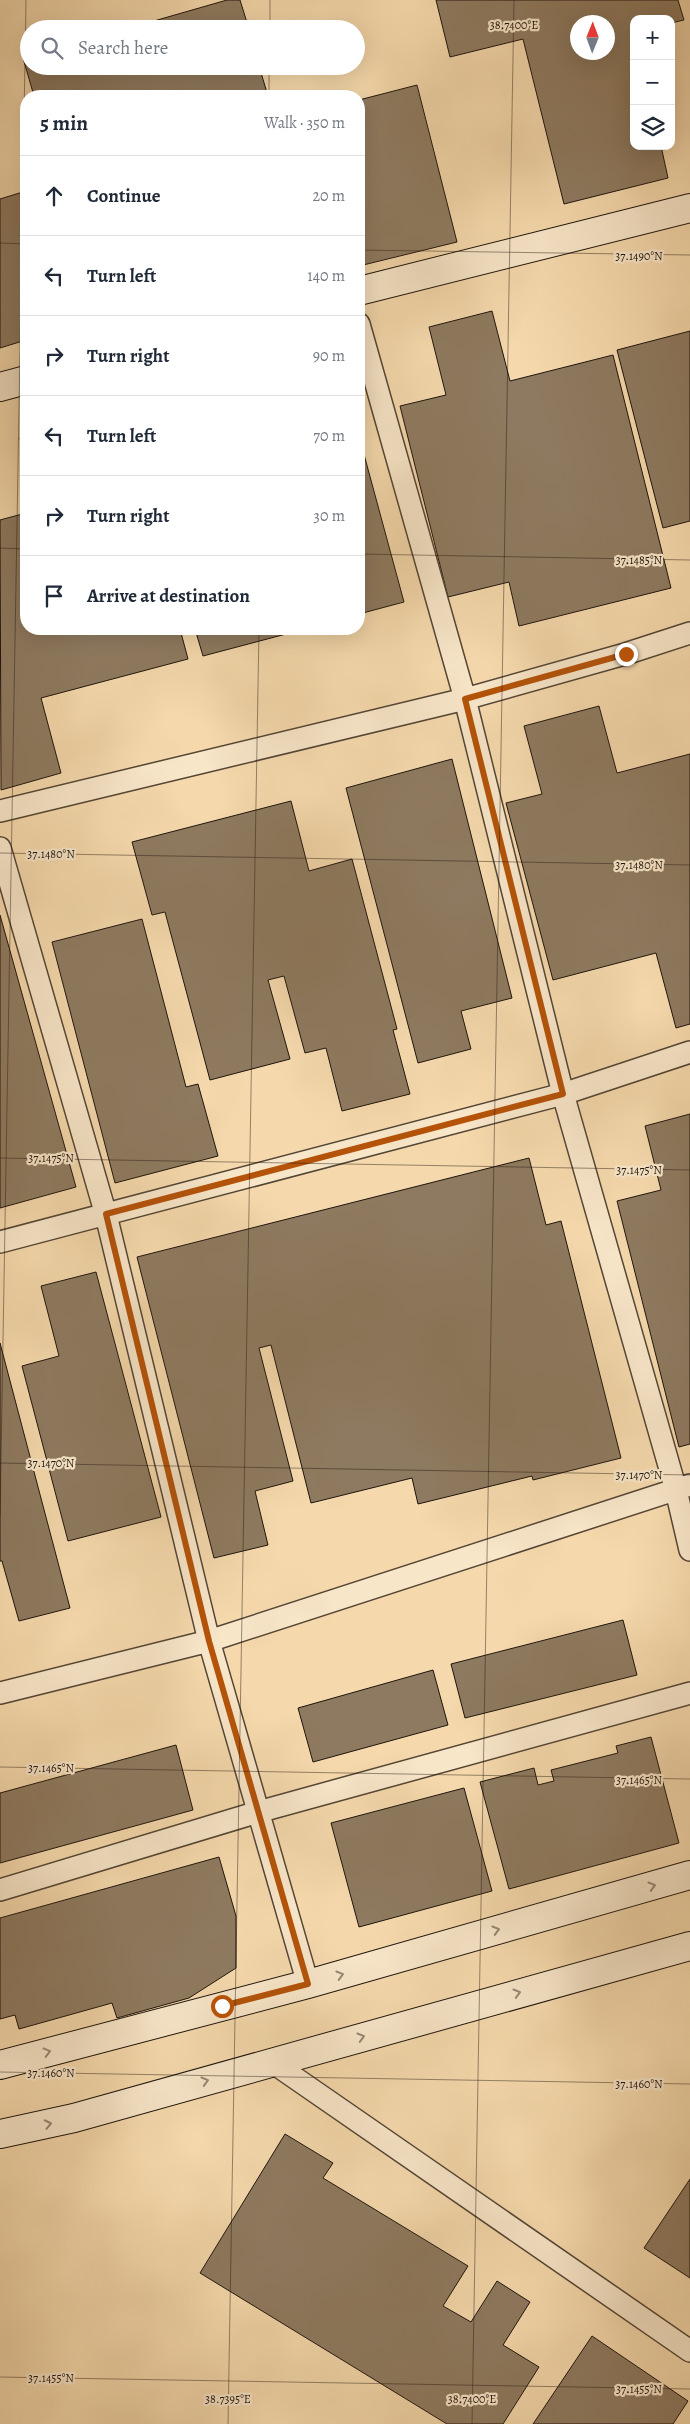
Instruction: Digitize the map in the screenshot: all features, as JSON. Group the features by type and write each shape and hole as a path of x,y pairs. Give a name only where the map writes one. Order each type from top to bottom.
{"street":[{"path":"365,289 690,208"},
{"path":"0,387 20,382"},
{"path":"0,2064 308,1984 690,1875"},
{"path":"0,2134 74,2118 690,1946"}],"lane":[{"path":"365,345 465,699 563,1094 683,1487 690,1550"},
{"path":"0,811 465,699 626,654 690,633"},
{"path":"0,848 106,1214 209,1641 308,1984"},
{"path":"0,1242 563,1094 690,1052"},
{"path":"0,1693 209,1641 683,1487"},
{"path":"0,1890 258,1812 690,1693"},
{"path":"272,2062 690,2352"}],"building":[{"path":"227,0 240,0 246,20 157,20"},
{"path":"436,0 678,0 684,20 675,22 675,15 630,15 630,150 662,150 668,178 564,204 523,39 450,57"},
{"path":"28,75 262,75 266,90 32,90"},
{"path":"417,85 457,242 365,265 365,98"},
{"path":"20,193 20,342 0,348 0,199"},
{"path":"492,311 510,381 613,355 671,588 519,626 509,582 448,597 400,406 446,395 429,327"},
{"path":"690,331 690,521 663,528 617,350"},
{"path":"365,458 404,602 365,612"},
{"path":"20,515 20,635 182,635 188,659 41,698 61,773 1,790 0,520"},
{"path":"197,635 282,635 203,656"},
{"path":"599,706 617,773 690,754 690,1024 676,1028 656,953 553,980 506,803 542,794 524,726"},
{"path":"452,759 512,998 461,1011 471,1049 418,1063 346,788"},
{"path":"291,801 309,871 352,859 397,1029 393,1030 410,1094 342,1111 326,1048 305,1053 284,976 268,980 290,1059 210,1080 165,912 152,915 132,842"},
{"path":"0,915 76,1187 0,1208"},
{"path":"142,919 186,1087 198,1084 218,1156 115,1183 52,942"},
{"path":"690,1114 690,1444 679,1447 617,1201 661,1190 645,1126"},
{"path":"529,1158 546,1225 561,1221 621,1458 533,1480 532,1476 418,1504 412,1478 311,1503 271,1345 259,1348 293,1481 255,1491 268,1545 214,1558 137,1257"},
{"path":"96,1272 161,1517 68,1541 22,1366 59,1356 41,1286"},
{"path":"0,1343 70,1608 19,1621 2,1561 0,1561"},
{"path":"623,1620 637,1675 465,1718 451,1664"},
{"path":"433,1670 448,1725 313,1762 298,1708"},
{"path":"651,1737 679,1843 509,1889 480,1782 534,1768 538,1785 554,1781 551,1770 618,1753 616,1746"},
{"path":"176,1745 193,1810 0,1863 0,1793"},
{"path":"464,1788 492,1891 359,1927 331,1823"},
{"path":"219,1857 236,1916 236,1968 189,1998 117,2018 112,2003 19,2029 15,2015 0,2019 0,1918"},
{"path":"285,2134 333,2163 323,2178 468,2266 443,2306 471,2322 497,2281 530,2302 503,2345 539,2367 503,2424 447,2424 200,2273"},
{"path":"690,2179 690,2278 644,2248"},
{"path":"592,2336 688,2401 673,2424 533,2424"}],"route":[{"path":"222,2006 308,1984 209,1641 106,1214 563,1094 465,699 626,654"}]}
